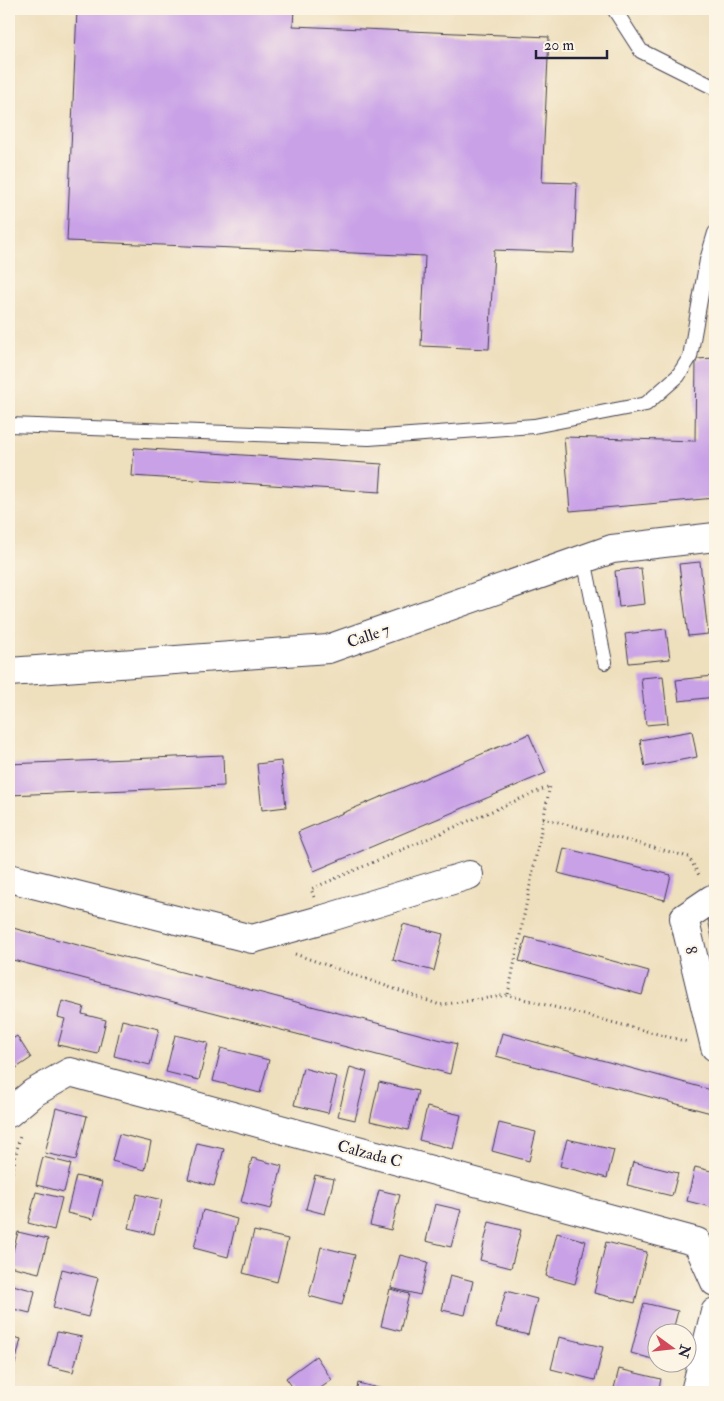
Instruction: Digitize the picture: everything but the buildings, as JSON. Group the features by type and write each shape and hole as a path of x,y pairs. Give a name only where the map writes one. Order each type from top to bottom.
{"street":[{"name":"Calle 7","path":"9,672 328,649 612,549 715,537"},
{"path":"9,878 252,939 469,875"},
{"name":"8","path":"706,1046 684,918 714,899"},
{"name":"Calzada C","path":"12,1117 33,1093 70,1072 697,1242 715,1282"},
{"path":"697,1392 715,1312"}],"lane":[{"path":"614,9 641,51 715,88"},
{"path":"9,425 369,438 534,426 646,404 678,376 690,357 707,260 715,233"},
{"path":"584,559 605,662"}],"path":[{"path":"543,818 689,857 714,899"},
{"path":"290,952 440,1005 508,995 706,1046"},
{"path":"9,1186 12,1117"}]}
